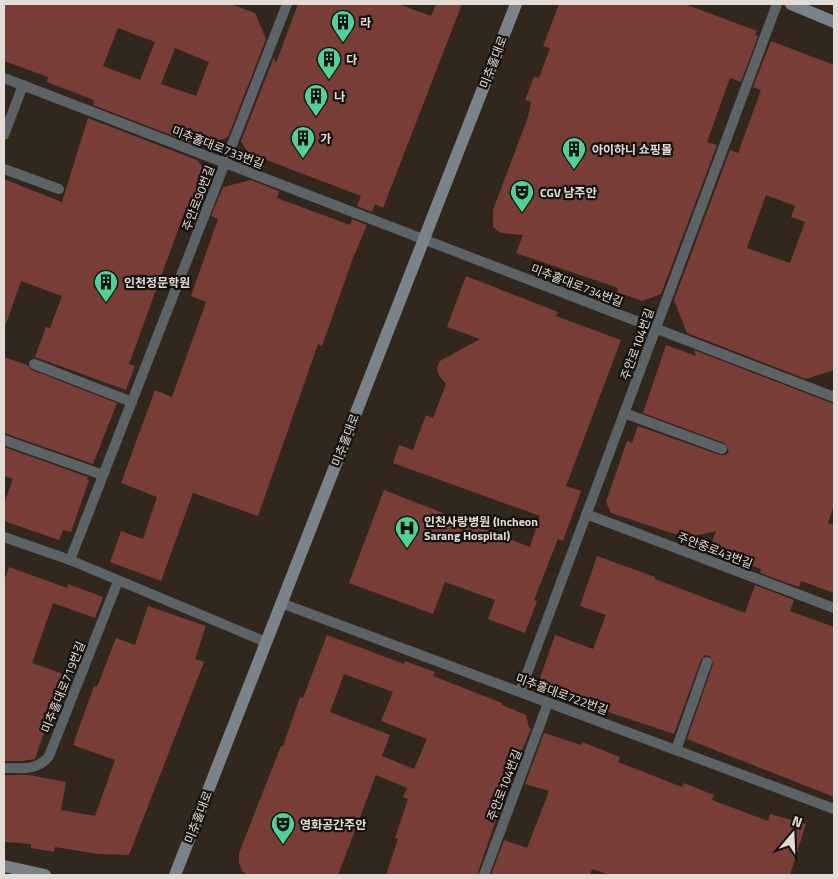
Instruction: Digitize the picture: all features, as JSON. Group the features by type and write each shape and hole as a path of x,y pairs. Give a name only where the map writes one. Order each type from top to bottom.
{"main road":[{"name":"미추홀대로","path":"175,875 516,4"},
{"path":"791,4 834,22"},
{"path":"4,866 45,875"}],"lane":[{"name":"주안로90번길","path":"70,560 286,4"},
{"name":"주안로104번길","path":"520,692 777,4"},
{"name":"미추홀대로733번길","path":"4,78 424,239"},
{"path":"4,135 23,85"},
{"path":"4,169 59,189"},
{"name":"미추홀대로734번길","path":"424,239 834,398"},
{"path":"34,364 132,402"},
{"path":"624,413 722,449"},
{"path":"4,440 103,475"},
{"name":"주안중로43번길","path":"586,514 834,608"},
{"path":"5,541 70,560 266,642"},
{"name":"미추홀대로719번길","path":"4,768 33,768 43,765 49,756 118,581"},
{"name":"미추홀대로722번길","path":"281,603 834,809"},
{"path":"676,750 706,662"},
{"name":"주안로104번길","path":"484,875 548,702"}],"building":[{"path":"4,4 230,4 255,13 266,39 228,137 202,147 93,105 94,100 47,82 48,77 4,61","holes":["118,28 155,42 140,80 103,66","175,48 209,62 196,96 161,84"]},
{"path":"298,4 398,4 431,16 436,4 462,4 383,208 375,204 372,212 357,206 361,196 248,153 241,141 274,57 276,63"},
{"path":"559,4 685,4 757,31 755,35 758,36 741,82 730,78 707,142 717,145 661,294 642,301 617,292 618,288 516,253 523,235 501,233 493,227 493,210 528,117 531,102 525,100 534,77 539,78 550,48 543,46"},
{"path":"771,41 834,65 834,370 806,379 687,333 674,300 730,150 738,153 761,90 753,87","holes":["766,195 795,206 791,217 805,222 790,263 747,248"]},
{"path":"88,118 197,160 207,172 200,192 207,191 198,212 186,208 129,364 135,366 126,390 35,357 46,327 50,328 62,296 21,281 6,324 4,324 4,179 62,202"},
{"path":"251,180 279,191 277,198 350,225 352,219 367,225 353,258 322,346 318,344 258,516 193,493 161,581 110,562 121,531 143,539 157,497 121,483 155,390 172,397 206,302 191,296 218,219 211,216 223,187"},
{"path":"466,276 558,312 556,316 621,340 566,486 581,491 563,541 558,539 534,600 537,601 525,633 488,619 495,600 445,582 433,614 349,583 384,490 530,547 540,516 393,463 399,445 413,450 426,415 433,418 446,384 438,374 437,368 440,361 480,339 447,327"},
{"path":"666,345 696,356 694,350 834,404 834,506 828,523 834,525 834,593 801,581 799,587 760,573 761,569 709,550 716,531 687,538 611,513 606,502 627,441 632,443 638,426 720,455 726,455 729,451 724,443 643,413"},
{"path":"4,357 117,403 93,464 4,433"},
{"path":"4,447 88,477 87,479 89,480 71,532 63,530 59,540 4,521 4,504 13,479 4,476"},
{"path":"597,556 745,613 755,585 794,600 790,611 834,627 834,797 687,739 713,664 710,656 705,655 701,660 674,734 546,691 540,678 555,635 593,649 606,615 580,606"},
{"path":"9,567 67,588 68,584 103,597 95,618 53,603 32,663 66,675 60,692 58,691 35,759 22,761 4,761 4,581"},
{"path":"148,606 206,626 195,659 204,662 129,855 98,854 55,847 54,852 31,848 31,844 4,842 4,775 29,775 66,782 61,810 95,816 115,760 73,745 94,686 97,687 116,638 135,645"},
{"path":"327,635 404,664 405,661 435,672 433,676 502,703 502,705 526,715 529,728 531,729 510,779 477,875 386,875 398,839 395,838 408,799 403,797 407,788 376,775 338,875 248,875 242,871 239,863 239,853 281,746 283,746 300,697 303,698","holes":["344,674 393,692 381,721 427,739 414,769 382,756 390,735 330,712"]},
{"path":"544,733 581,745 582,742 620,757 618,762 682,787 684,783 714,795 712,800 768,821 770,814 806,824 790,875 610,875 592,869 590,875 491,875 504,840 527,848 549,791 525,784"}],"place":[{"name":"라","path":"343,43"},
{"name":"다","path":"329,80"},
{"name":"나","path":"316,117"},
{"name":"가","path":"303,159"},
{"name":"아이하니 쇼핑몰","path":"574,170"},
{"name":"CGV 남주안","path":"522,213"},
{"name":"인천정문학원","path":"106,303"},
{"name":"인천사랑병원 (Incheon Sarang Hospital)","path":"407,549"},
{"name":"영화공간주안","path":"283,845"}]}
